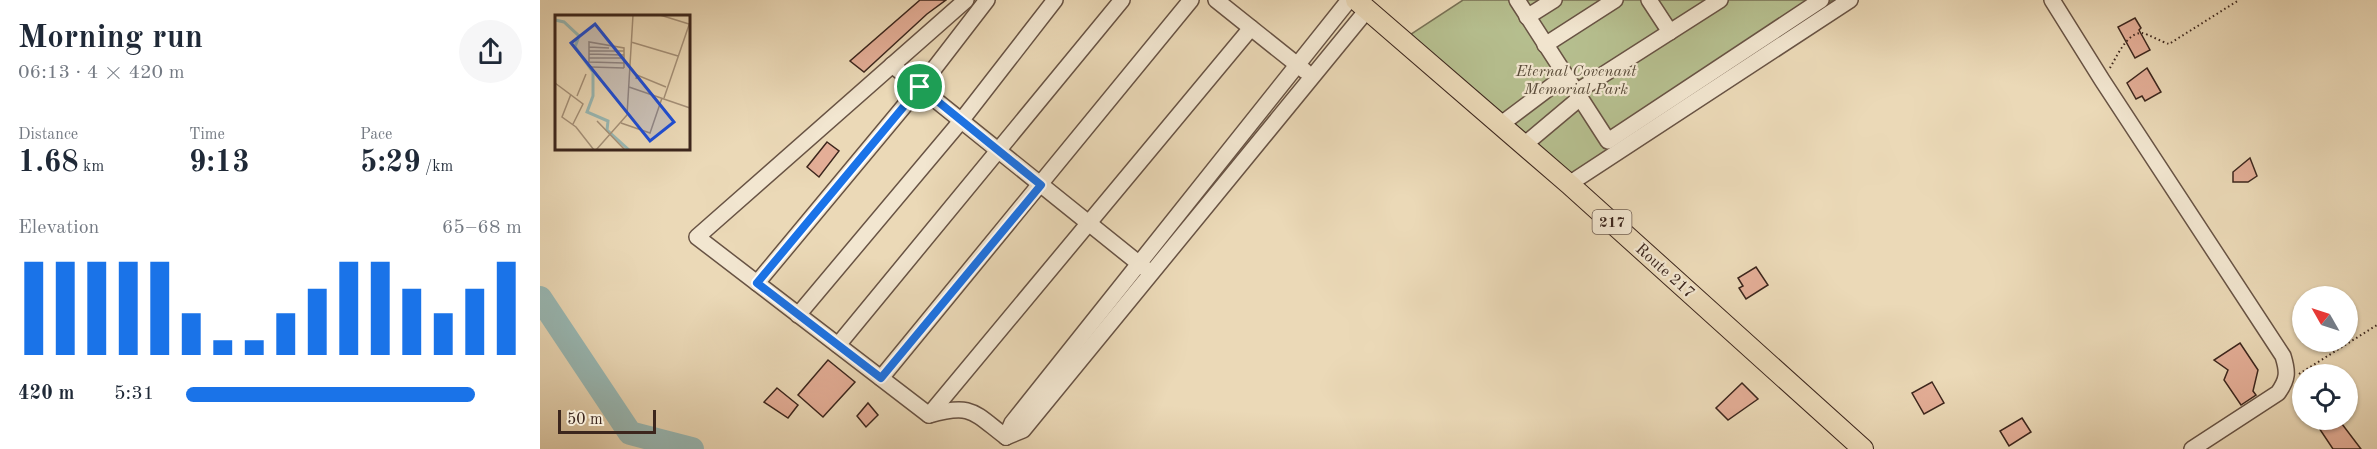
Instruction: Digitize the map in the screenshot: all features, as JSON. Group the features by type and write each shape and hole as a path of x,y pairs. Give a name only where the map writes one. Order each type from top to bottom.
{"main road":[{"name":"Route 217","path":"1362,5 1569,184 1863,449"}],"street":[{"path":"966,0 697,237 929,414 964,408 1006,437"},
{"path":"757,283 920,87 987,0"},
{"path":"798,315 961,121 1055,0"},
{"path":"838,345 1122,0"},
{"path":"881,378 1191,0"},
{"path":"1216,0 1313,78"},
{"path":"1006,437 1012,423 1349,0"},
{"path":"1517,0 1608,141 1821,0"},
{"path":"1527,17 1554,0"},
{"path":"1545,45 1615,0"},
{"path":"1649,0 1670,32"},
{"path":"1524,145 1578,95 1720,0"},
{"path":"1569,184 1850,0"},
{"path":"2052,0 2283,356 2288,372 2278,393 2193,449"},
{"path":"1006,437 1023,430 1152,275 1313,78 1362,5"},
{"path":"929,414 1251,28"},
{"path":"892,65 1152,275"},
{"path":"1500,125 1565,76"}],"path":[{"path":"2102,80 2127,41 2133,36 2144,34 2169,45 2239,0"},
{"path":"2284,384 2377,325"}],"green space":[{"name":"Eternal Covenant Memorial Park","path":"1463,0 1833,0 1569,179 1405,38"}],"building":[{"path":"920,0 946,0 927,14 864,72 850,61"},
{"path":"2135,18 2150,50 2135,58 2118,27"},
{"path":"2147,68 2161,92 2145,101 2142,96 2136,99 2127,83"},
{"path":"827,142 839,151 819,177 807,167"},
{"path":"2250,158 2257,176 2248,182 2233,182 2233,172"},
{"path":"1756,267 1768,285 1746,299 1739,288 1743,286 1738,278"},
{"path":"2240,343 2258,370 2253,391 2256,395 2241,405 2224,380 2228,370 2214,360"},
{"path":"828,360 855,382 823,417 798,395"},
{"path":"1932,382 1944,403 1924,414 1912,393"},
{"path":"1742,383 1758,399 1728,420 1716,408"},
{"path":"777,388 798,405 788,418 764,402"},
{"path":"868,403 878,415 866,427 857,416"},
{"path":"2022,418 2031,432 2009,446 2000,431"},
{"path":"2320,430 2347,430 2361,449 2333,449"}],"waterway":[{"path":"540,298 630,433 692,449"}],"route":[{"path":"920,87 1041,185 881,378 757,283 920,87"}]}
